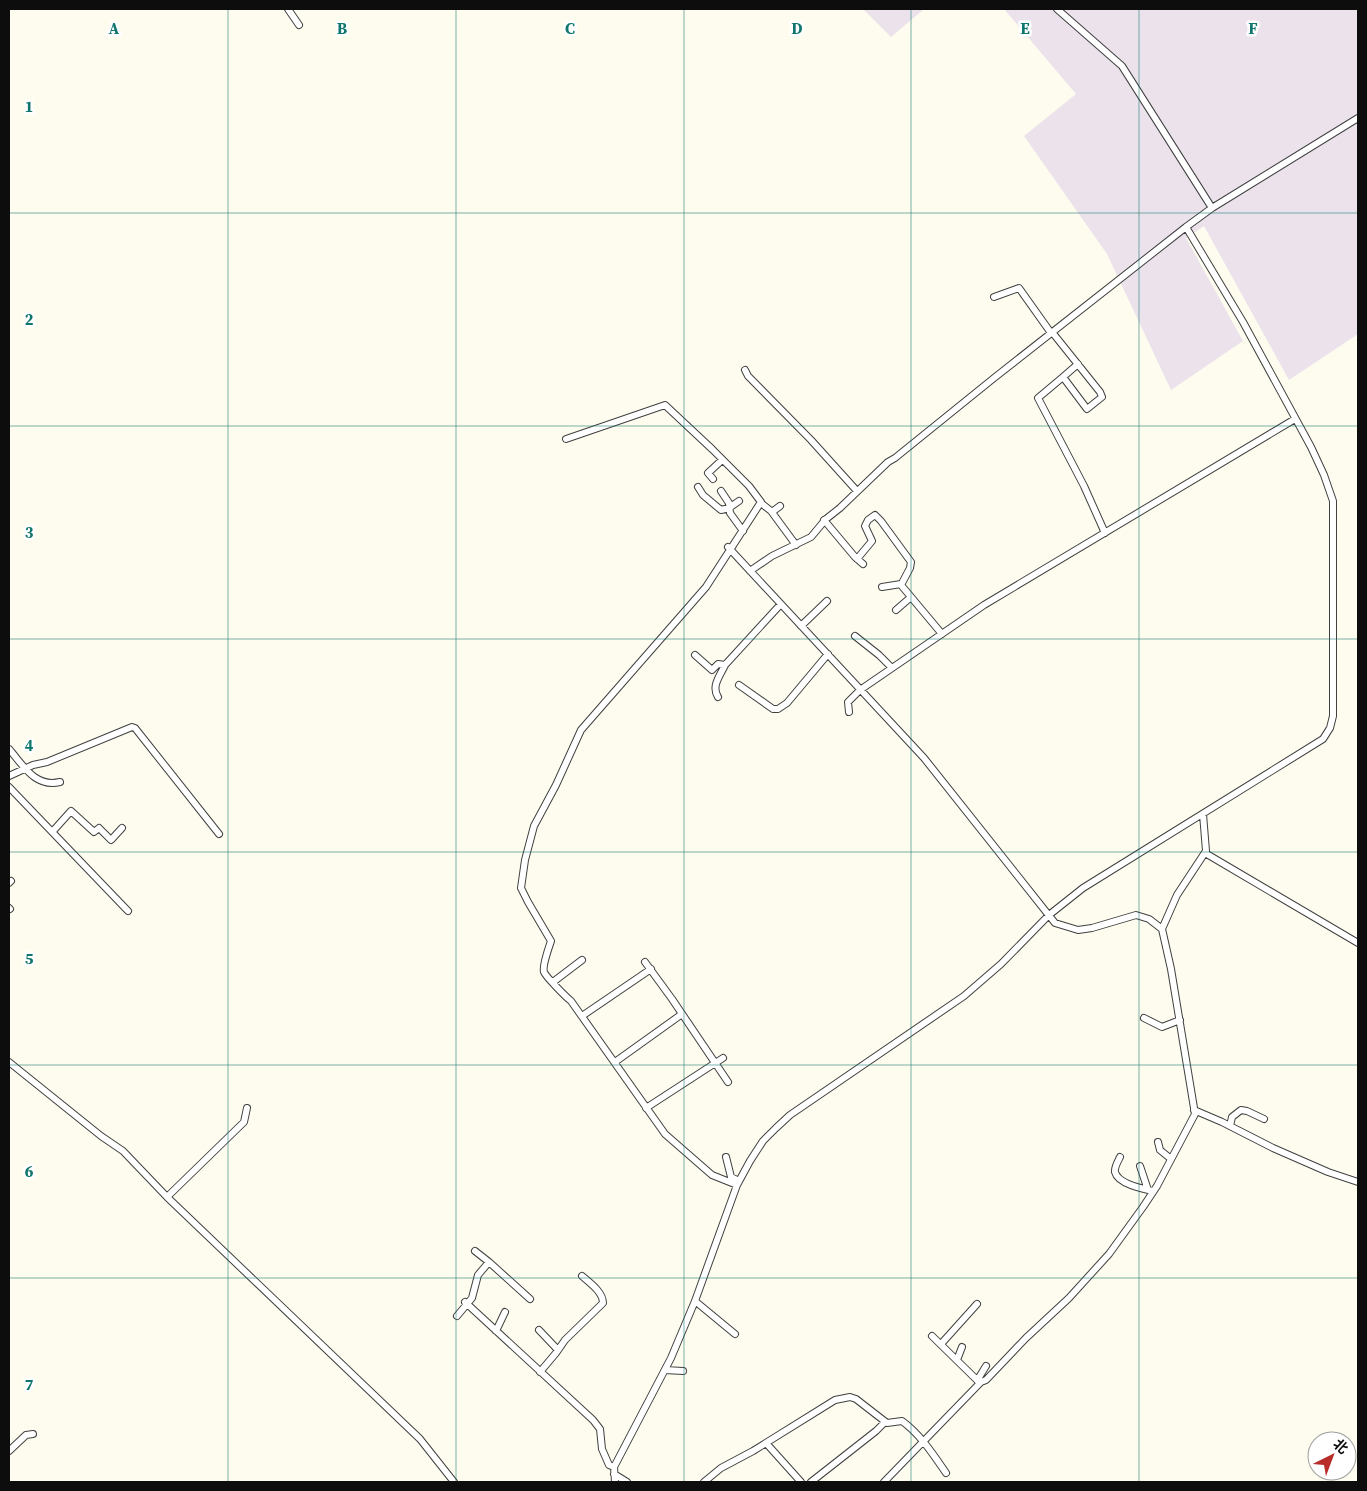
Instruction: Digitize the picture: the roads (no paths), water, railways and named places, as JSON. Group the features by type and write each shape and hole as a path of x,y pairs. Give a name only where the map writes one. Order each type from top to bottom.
{"street":[{"path":"288,9 299,25"},
{"path":"1057,9 1122,66 1212,208"},
{"path":"750,572 772,556 796,545 814,533 824,520 888,462 1186,227 1212,208 1358,118"},
{"path":"615,1482 614,1470 665,1370 695,1301 738,1183 754,1154 776,1128 790,1115 964,996 1001,964 1049,915 1091,883 1323,739 1330,728 1333,716 1333,501 1311,446 1243,322 1186,227"},
{"path":"994,297 1019,288 1051,333 1078,364 1102,397 1087,409 1063,377"},
{"path":"1078,364 1038,398 1084,486 1105,533"},
{"path":"745,370 748,376 811,440 857,491"},
{"path":"566,438 665,406 759,498 761,504 772,512 796,545"},
{"path":"849,712 848,702 860,690 984,605 1295,419"},
{"path":"713,479 708,473 722,460"},
{"path":"698,486 703,495 716,508 721,510 729,508 738,502"},
{"path":"721,491 727,500 730,513 743,531"},
{"path":"738,1183 712,1175 665,1134 571,1001 544,972 551,941 550,937 521,888 524,860 534,826 556,785 581,730 706,587 729,548 761,504"},
{"path":"772,512 780,506"},
{"path":"857,559 872,541 865,526 868,520 875,515 911,562 910,568 901,584"},
{"path":"824,520 863,564"},
{"path":"729,548 924,758 1055,923 1078,930 1092,928 1136,915 1149,919 1162,929"},
{"path":"901,584 942,634"},
{"path":"882,587 901,584"},
{"path":"896,610 911,597"},
{"path":"801,626 827,601"},
{"path":"718,697 715,688 725,665 780,605"},
{"path":"855,636 892,668"},
{"path":"739,684 773,708 778,709 787,703 828,654"},
{"path":"695,655 712,670 718,664 725,665"},
{"path":"9,776 33,764 47,762 132,727 135,728 219,834"},
{"path":"9,749 24,768 39,781 54,784 60,782"},
{"path":"9,787 128,911"},
{"path":"53,831 71,811 94,832 99,828 111,840 122,828"},
{"path":"979,1381 986,1380 1026,1338 1069,1298 1109,1254 1144,1208 1151,1190 1194,1114 1180,1020 1162,929 1177,895 1205,853 1203,814"},
{"path":"1205,853 1358,943"},
{"path":"553,982 582,960"},
{"path":"645,962 728,1082"},
{"path":"582,1016 650,969"},
{"path":"615,1062 682,1014"},
{"path":"1144,1018 1162,1027 1180,1020"},
{"path":"646,1108 712,1067 715,1062 723,1058"},
{"path":"9,1062 101,1136 123,1151 167,1197 420,1439 454,1482"},
{"path":"167,1197 244,1122 247,1108"},
{"path":"1194,1110 1268,1146 1328,1172 1358,1182"},
{"path":"1230,1126 1232,1117 1241,1110 1264,1119"},
{"path":"1158,1142 1160,1150 1170,1159"},
{"path":"726,1157 731,1177 738,1183"},
{"path":"1120,1157 1115,1173 1135,1187 1151,1190"},
{"path":"1140,1166 1151,1190"},
{"path":"475,1251 530,1299"},
{"path":"457,1316 472,1298 478,1275 489,1262"},
{"path":"540,1372 565,1340 603,1304 603,1298 596,1288 582,1276"},
{"path":"695,1301 735,1334"},
{"path":"467,1303 592,1420 600,1429 602,1449 609,1465 627,1482"},
{"path":"940,1344 977,1304"},
{"path":"496,1331 505,1312"},
{"path":"539,1330 558,1350"},
{"path":"932,1336 979,1381"},
{"path":"957,1360 962,1347"},
{"path":"884,1482 979,1381 986,1366"},
{"path":"665,1370 684,1371"},
{"path":"704,1482 721,1468 766,1443 835,1400 850,1397 863,1404 885,1422 902,1421 924,1441 946,1473"},
{"path":"811,1482 885,1422"},
{"path":"9,1450 26,1435 33,1434"},
{"path":"766,1443 801,1482"}]}
